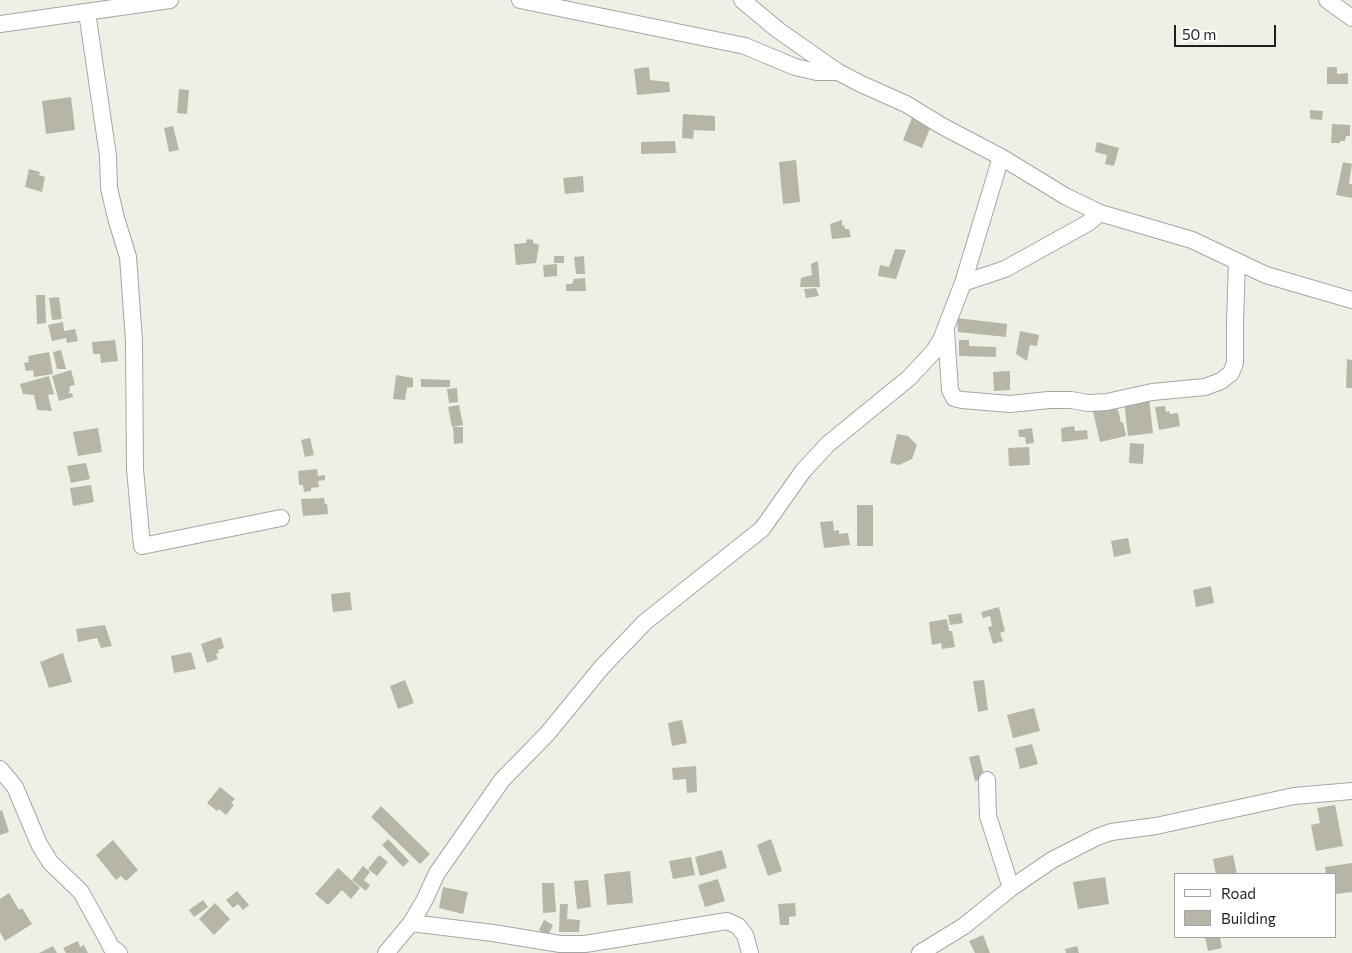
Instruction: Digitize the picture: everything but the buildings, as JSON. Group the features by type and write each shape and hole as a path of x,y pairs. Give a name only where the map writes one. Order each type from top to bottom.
{"street":[{"path":"0,24 170,0"},
{"path":"520,0 745,46 794,67 818,72 838,72"},
{"path":"742,0 778,30 838,72 906,104 942,126 1001,157 1065,196 1100,213 1192,240 1266,275 1352,300"},
{"path":"1327,0 1352,18"},
{"path":"87,12 108,156 108,188 128,257 134,340 134,469 142,546 281,518"},
{"path":"386,953 411,923 424,901 436,873 502,780 547,734 602,667 645,622 762,529 803,471 828,444 926,362 941,340 963,283 1001,157"},
{"path":"963,283 1005,269 1088,223 1100,213"},
{"path":"946,326 950,390 954,398 962,400 1010,404 1048,400 1072,400 1088,403 1107,402 1152,392 1205,387 1221,381 1231,373 1235,363 1234,322 1237,261"},
{"path":"0,769 15,787 46,856 81,892 111,947 119,953"},
{"path":"987,780 988,816 1011,888"},
{"path":"920,953 964,926 1011,888 1052,860 1081,844 1111,832 1156,826 1294,796 1352,791"},
{"path":"411,923 493,933 560,944 585,944 727,921 738,926 745,935 750,953"}]}
